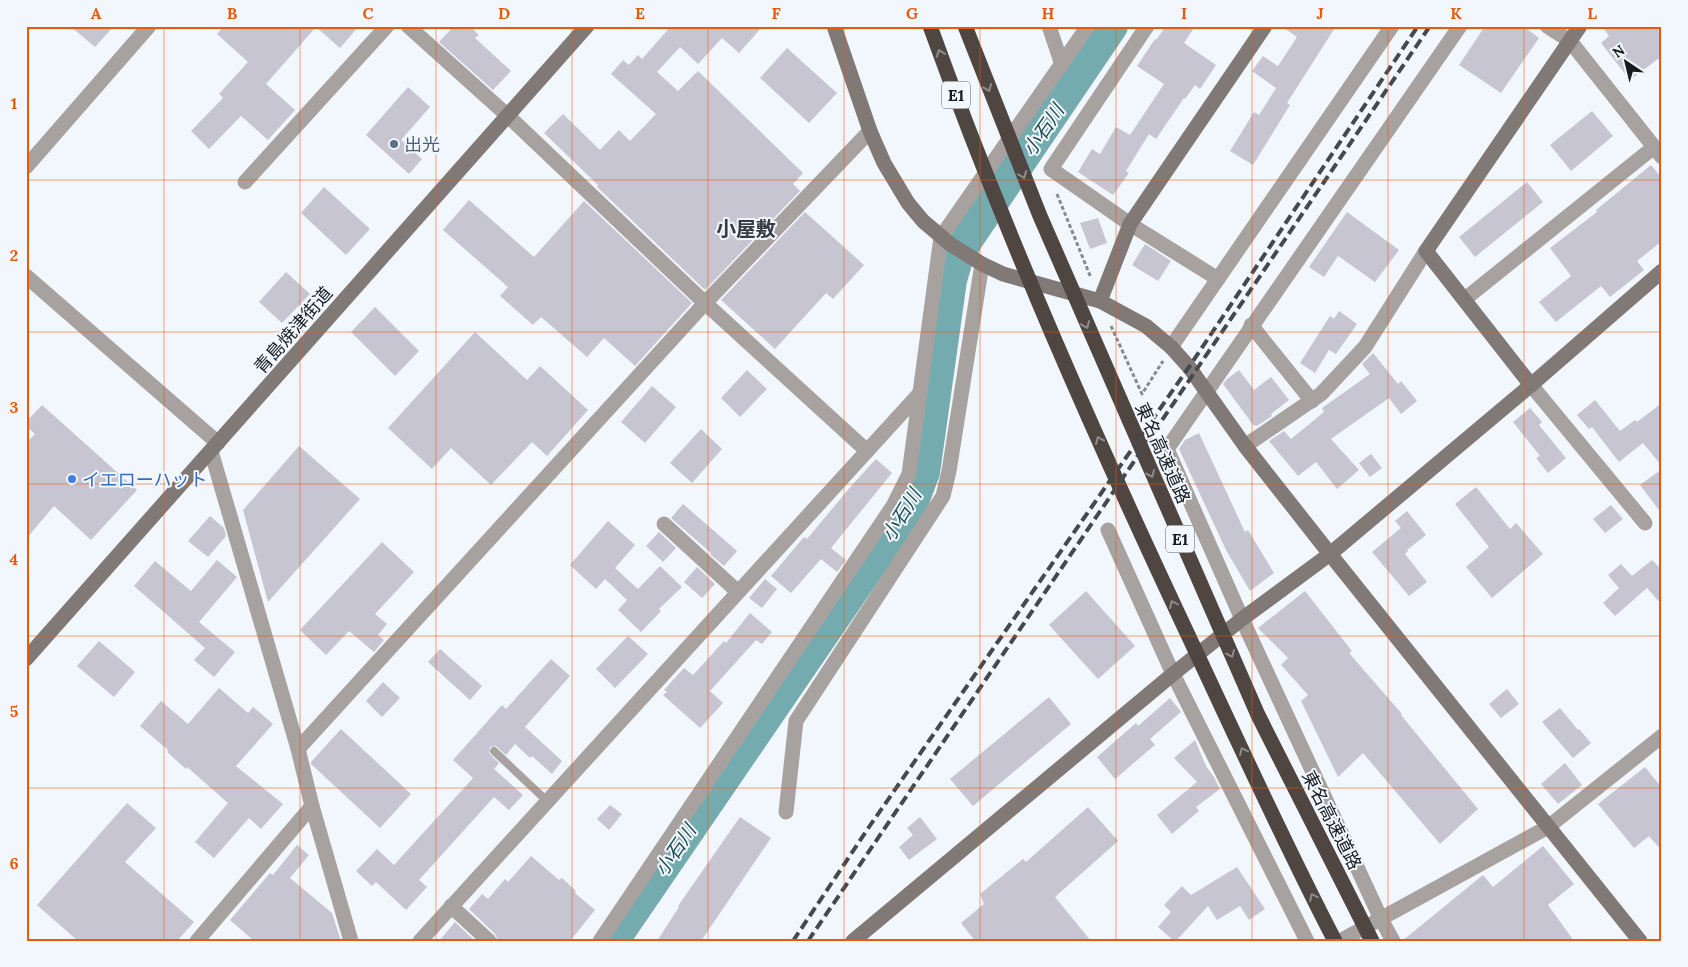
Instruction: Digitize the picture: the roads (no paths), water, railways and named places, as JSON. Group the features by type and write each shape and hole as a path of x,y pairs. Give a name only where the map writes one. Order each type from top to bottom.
{"highway":[{"name":"E1","path":"930,26 1061,355 1138,530 1336,941"},
{"name":"東名高速道路","path":"965,26 1005,130 1093,341 1258,715 1372,941"}],"street":[{"path":"26,167 149,26"},
{"path":"245,182 387,26"},
{"path":"408,26 508,116 705,303 867,451"},
{"name":"青島焼津街道","path":"26,659 587,26"},
{"path":"834,26 870,131 884,163 908,203 945,241 982,264 1002,274 1100,301 1146,326 1171,347 1206,391 1245,446 1330,554 1640,941"},
{"path":"1049,26 1062,64"},
{"path":"600,941 893,506 909,474 935,270 945,241 1088,26"},
{"path":"1147,26 1051,169 1130,224 1218,279"},
{"path":"1100,301 1130,224 1265,26"},
{"path":"1171,347 1392,26"},
{"path":"1393,941 1381,920 1242,619 1167,449 1251,325 1460,26"},
{"path":"1465,299 1658,152 1570,41 1547,26"},
{"path":"1245,446 1321,394 1365,348 1426,251 1580,26"},
{"path":"298,749 705,303 870,131"},
{"path":"1426,251 1645,523"},
{"path":"786,812 796,721 943,496 949,471 982,264"},
{"path":"852,941 1173,674 1242,619 1330,554 1532,385 1662,271"},
{"path":"26,276 215,447 312,806 351,941"},
{"path":"1251,325 1312,401"},
{"path":"420,941 920,393"},
{"path":"664,524 738,592"},
{"path":"1108,530 1173,674 1307,941"},
{"path":"1340,941 1548,827 1662,736"},
{"path":"197,941 312,806"},
{"path":"451,906 489,941"}],"lane":[{"path":"494,751 547,801"}],"waterway":[{"name":"小石川","path":"613,941 912,504 924,472 951,280 957,259 967,240 1112,26"}],"railway":[{"path":"793,941 869,827 1189,367 1418,26"},
{"path":"808,941 1430,26"}],"place":[{"name":"出光","path":"394,144"},
{"name":"イエローハット","path":"72,479"}],"district":[{"name":"小屋敷","path":"746,228"}]}
